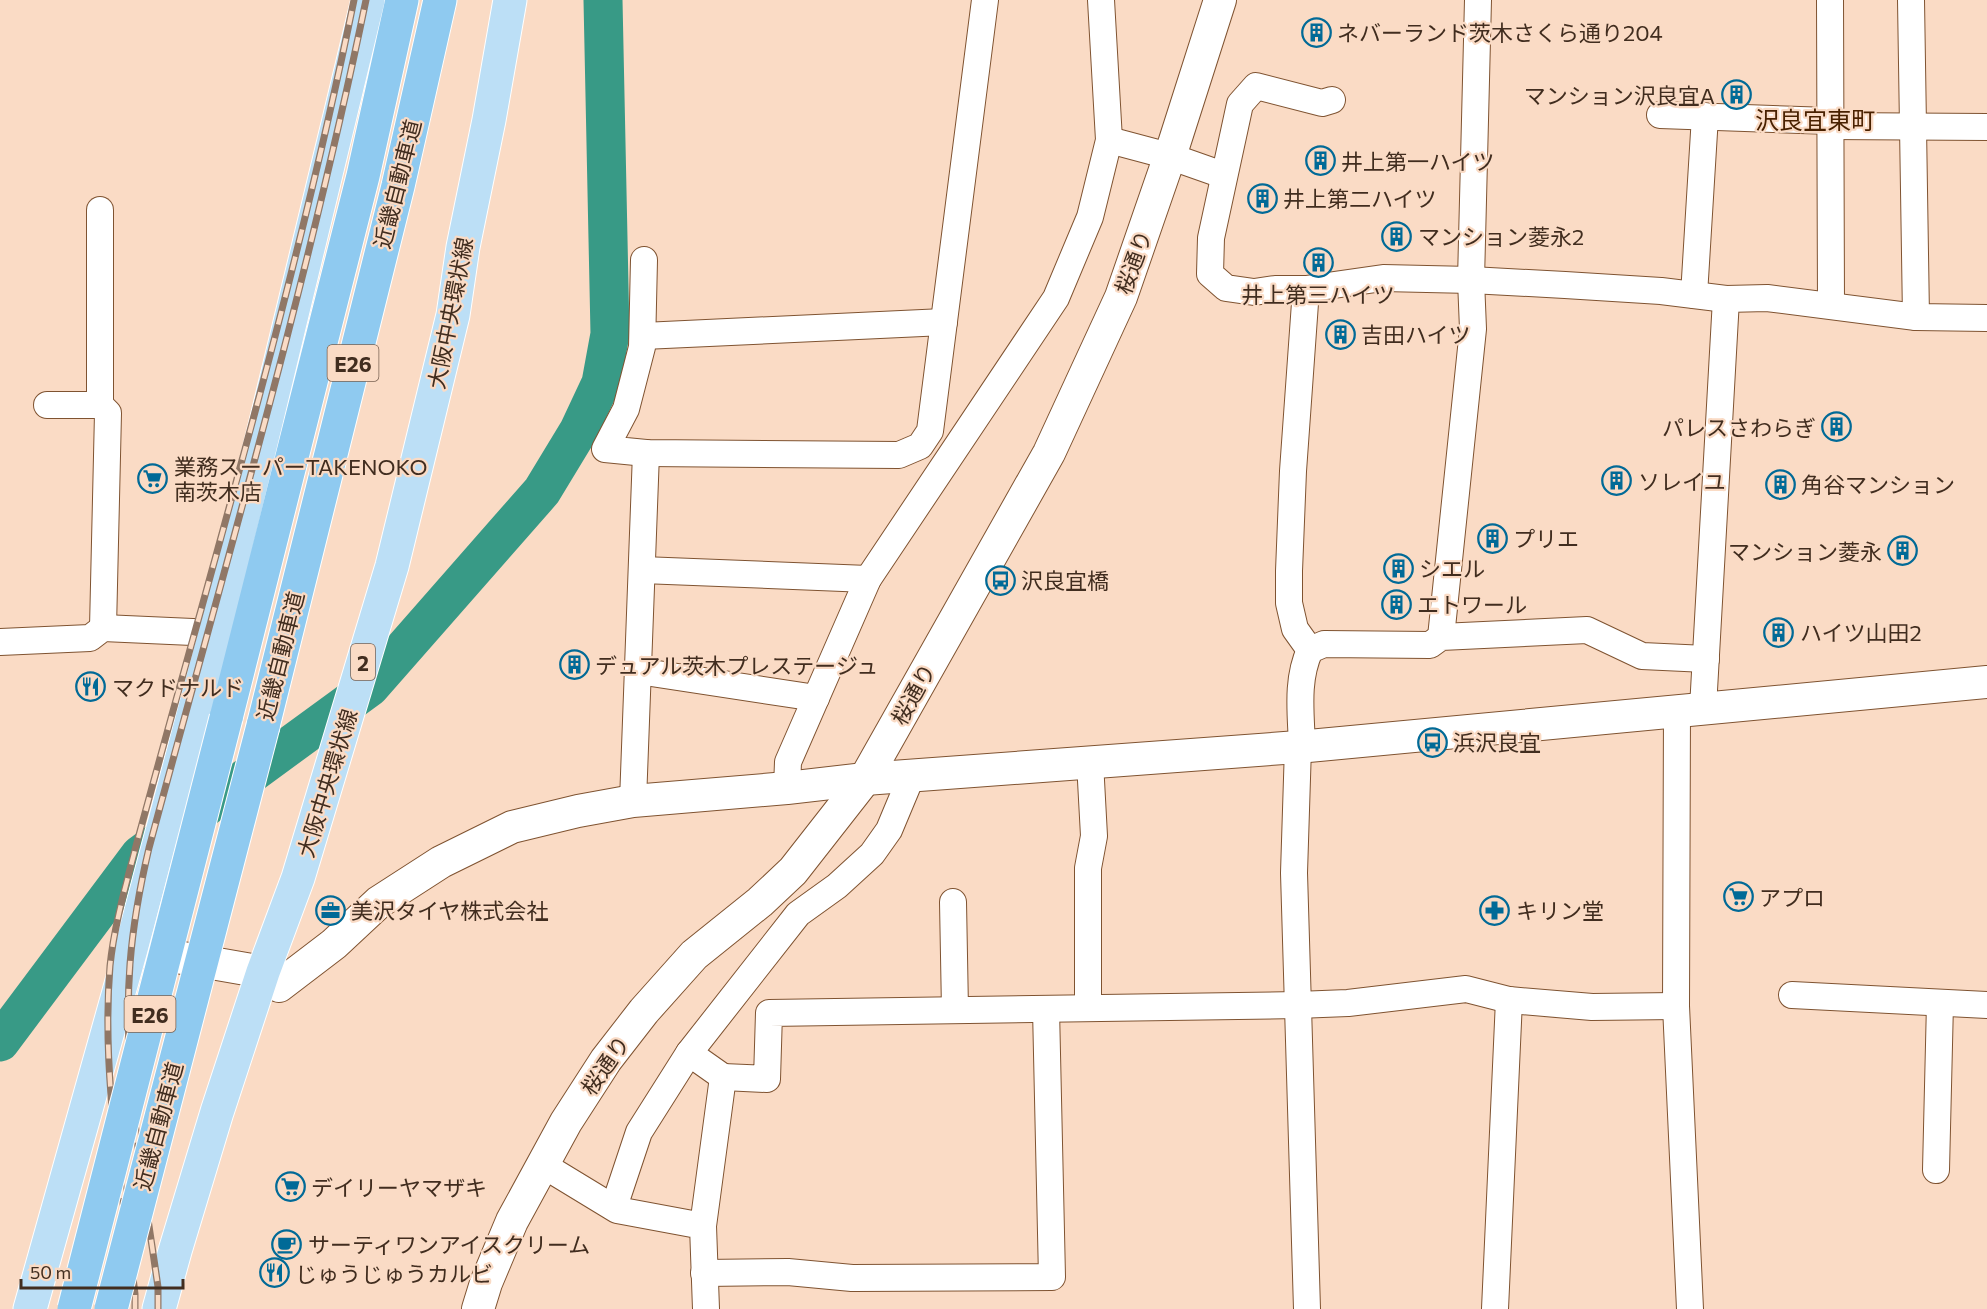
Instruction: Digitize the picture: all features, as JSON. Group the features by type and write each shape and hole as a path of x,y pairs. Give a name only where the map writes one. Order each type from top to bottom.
{"highway":[{"name":"近畿自動車道","path":"74,1309 363,176 402,0"},
{"name":"近畿自動車道","path":"111,1309 263,726 398,186 440,0"}],"main road":[{"path":"30,1309 131,949 215,633 368,0"},
{"name":"大阪中央環状線","path":"159,1309 214,1123 263,972 298,878 392,566 453,315 463,247 489,120 510,0"}],"street":[{"path":"644,260 642,347 626,409 605,448 646,453 899,455 920,446 930,431 985,0"},
{"path":"787,788 788,762 868,579 1056,298 1089,217 1109,140 1101,0"},
{"name":"桜通り","path":"478,1309 486,1283 512,1221 566,1122 606,1060 644,1011 694,955 760,902 793,871 866,779 1049,453 1121,297 1220,0"},
{"path":"1441,637 1472,340 1471,280 1478,0"},
{"path":"1830,0 1831,305"},
{"path":"1911,0 1916,317"},
{"path":"1332,100 1322,103 1256,86 1240,104 1210,238 1210,274 1226,288 1254,292 1306,289 1383,278 1471,280 1661,291 1726,299 1767,298 1916,317 1987,318"},
{"path":"1660,115 1830,124 1987,127"},
{"path":"1694,295 1705,116"},
{"path":"1109,140 1169,156 1223,175"},
{"path":"100,210 100,405"},
{"path":"1306,289 1293,471 1289,603 1295,629 1310,650"},
{"path":"1690,1309 1676,1006 1690,709 1706,659 1726,299"},
{"path":"643,336 944,322"},
{"path":"47,405 100,405 108,413 103,628"},
{"path":"633,801 646,453"},
{"path":"642,570 868,579"},
{"path":"0,642 90,638 103,628 215,633"},
{"path":"1307,1309 1294,873 1300,747 1300,686 1304,662 1310,650 1324,644 1430,645 1441,637 1587,630 1642,656 1706,659"},
{"path":"638,671 816,698"},
{"path":"131,949 263,972 279,986 334,944 379,902 441,861 512,827 633,801 912,775 1300,747 1987,682"},
{"path":"1088,1008 1088,868 1094,836 1090,762"},
{"path":"614,1207 639,1132 689,1053 798,914 837,886 872,854 889,830 912,775"},
{"path":"953,902 955,1010"},
{"path":"689,1053 723,1077 767,1079 769,1013 1297,1005 1348,1003 1466,989 1509,1000 1592,1007 1676,1006"},
{"path":"1792,995 1987,1005"},
{"path":"1495,1309 1509,1000"},
{"path":"1936,1170 1940,1002"},
{"path":"704,1273 788,1272 852,1278 1052,1277 1046,1009"},
{"path":"706,1309 703,1226 723,1077"},
{"path":"543,1165 617,1209 703,1226"}],"waterway":[{"path":"0,1042 140,855 370,687 542,491 579,430 601,383 610,334 603,0"}],"railway":[{"path":"135,1309 114,1130 108,1048 110,966 114,936 136,846 280,319 354,0"},
{"path":"158,1309 158,1287 140,1167 131,1086 128,1005 137,906 149,848 236,531 318,214 366,0"}],"place":[{"name":"ネバーランド茨木さくら通り204","path":"1316,32"},
{"name":"マンション沢良宜A","path":"1736,95"},
{"name":"井上第一ハイツ","path":"1320,161"},
{"name":"井上第二ハイツ","path":"1262,198"},
{"name":"マンション菱永2","path":"1397,236"},
{"name":"井上第三ハイツ","path":"1318,262"},
{"name":"吉田ハイツ","path":"1340,334"},
{"name":"パレスさわらぎ","path":"1837,427"},
{"name":"業務スーパーTAKENOKO 南茨木店","path":"153,479"},
{"name":"ソレイユ","path":"1617,481"},
{"name":"角谷マンション","path":"1780,484"},
{"name":"プリエ","path":"1492,538"},
{"name":"マンション菱永","path":"1903,551"},
{"name":"シエル","path":"1398,568"},
{"name":"沢良宜橋","path":"1000,580"},
{"name":"エトワール","path":"1396,604"},
{"name":"ハイツ山田2","path":"1779,632"},
{"name":"デュアル茨木プレステージュ","path":"574,665"},
{"name":"マクドナルド","path":"91,687"},
{"name":"浜沢良宜","path":"1432,742"},
{"name":"アプロ","path":"1738,897"},
{"name":"美沢タイヤ株式会社","path":"330,910"},
{"name":"キリン堂","path":"1495,910"},
{"name":"デイリーヤマザキ","path":"290,1187"},
{"name":"サーティワンアイスクリーム","path":"287,1244"},
{"name":"じゅうじゅうカルビ","path":"274,1273"}],"district":[{"name":"沢良宜東町","path":"1815,119"}]}
